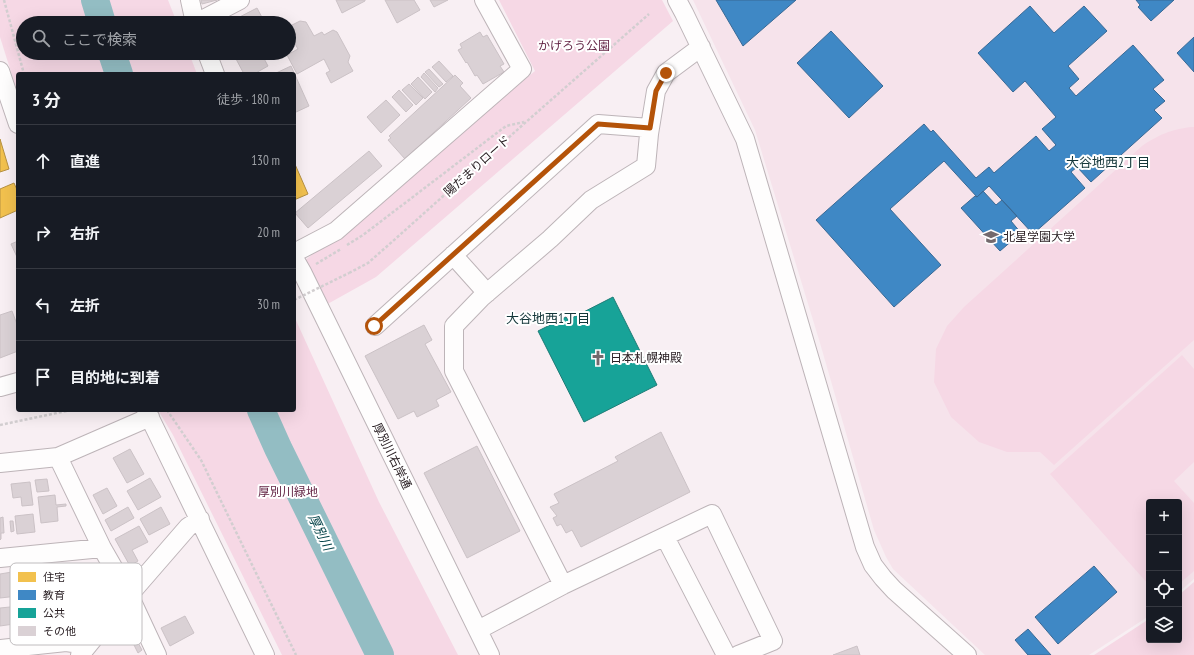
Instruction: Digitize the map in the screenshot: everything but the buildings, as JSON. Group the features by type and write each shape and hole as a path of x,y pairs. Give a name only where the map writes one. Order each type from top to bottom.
{"street":[{"path":"190,0 194,16"},
{"path":"209,16 240,0"},
{"path":"296,252 336,231 522,69 484,0"},
{"path":"681,6 745,139 865,547 873,566 894,590 967,655"},
{"path":"563,585 454,371 454,326 487,293 550,239 591,200 646,166 656,91 666,73 701,47"},
{"path":"210,60 214,72"},
{"path":"0,71 16,118"},
{"path":"374,326 598,124 650,128"},
{"path":"453,255 487,293"},
{"name":"厚別川右岸通","path":"298,265 490,655"},
{"path":"0,387 16,383"},
{"path":"0,463 58,457 148,413 264,655"},
{"path":"58,457 111,563"},
{"path":"478,630 563,585 712,514 773,641 738,655"},
{"path":"142,580 188,527 200,519"},
{"path":"665,537 726,655"},
{"path":"0,558 102,548"},
{"path":"142,623 157,655"},
{"path":"0,649 38,645"},
{"path":"73,645 84,650"}],"path":[{"path":"4,0 16,44"},
{"name":"陽だまりロード","path":"296,299 368,263 649,14"},
{"path":"20,60 23,72"},
{"path":"298,265 363,235 506,126 526,122"},
{"path":"0,425 62,412"},
{"path":"168,412 201,460 296,655"}],"shaded area":[{"name":"北星学園大学","path":"693,0 1194,0 1194,579 1182,589 1182,499 1146,499 1146,618 1089,655 985,655 893,569 874,530 820,343 755,130"}],"green space":[{"path":"0,0 168,0 174,16 16,16 16,60 192,60 196,72 16,72 16,88 0,37"},
{"name":"かげろう公園","path":"499,0 662,0 673,21 376,277 324,306 303,262 535,71"},
{"path":"1194,127 1194,340 1054,465 1040,452 1007,452 979,442 951,417 934,382 936,349 947,326 964,307 1142,146 1165,133"},
{"name":"厚別川緑地","path":"296,320 379,502 458,655 282,655 173,435 159,412 296,412"},
{"path":"1182,355 1194,369 1194,462 1174,481 1194,503 1194,571 1182,581 1182,499 1146,499 1146,582 1050,474"},
{"path":"1194,582 1194,655 1094,655 1146,621 1146,643 1182,643 1182,592"}],"waterway":[{"name":"厚別川","path":"95,0 100,16"},
{"name":"厚別川","path":"114,60 118,72"},
{"name":"厚別川","path":"262,412 278,448 380,655"}],"place":[{"name":"北星学園大学","path":"991,237"},
{"name":"日本札幌神殿","path":"598,358"}],"district":[{"name":"大谷地西2丁目","path":"1108,162"},
{"name":"大谷地西1丁目","path":"548,318"}],"route":[{"path":"374,326 598,124 650,128 656,91 666,73"}]}
